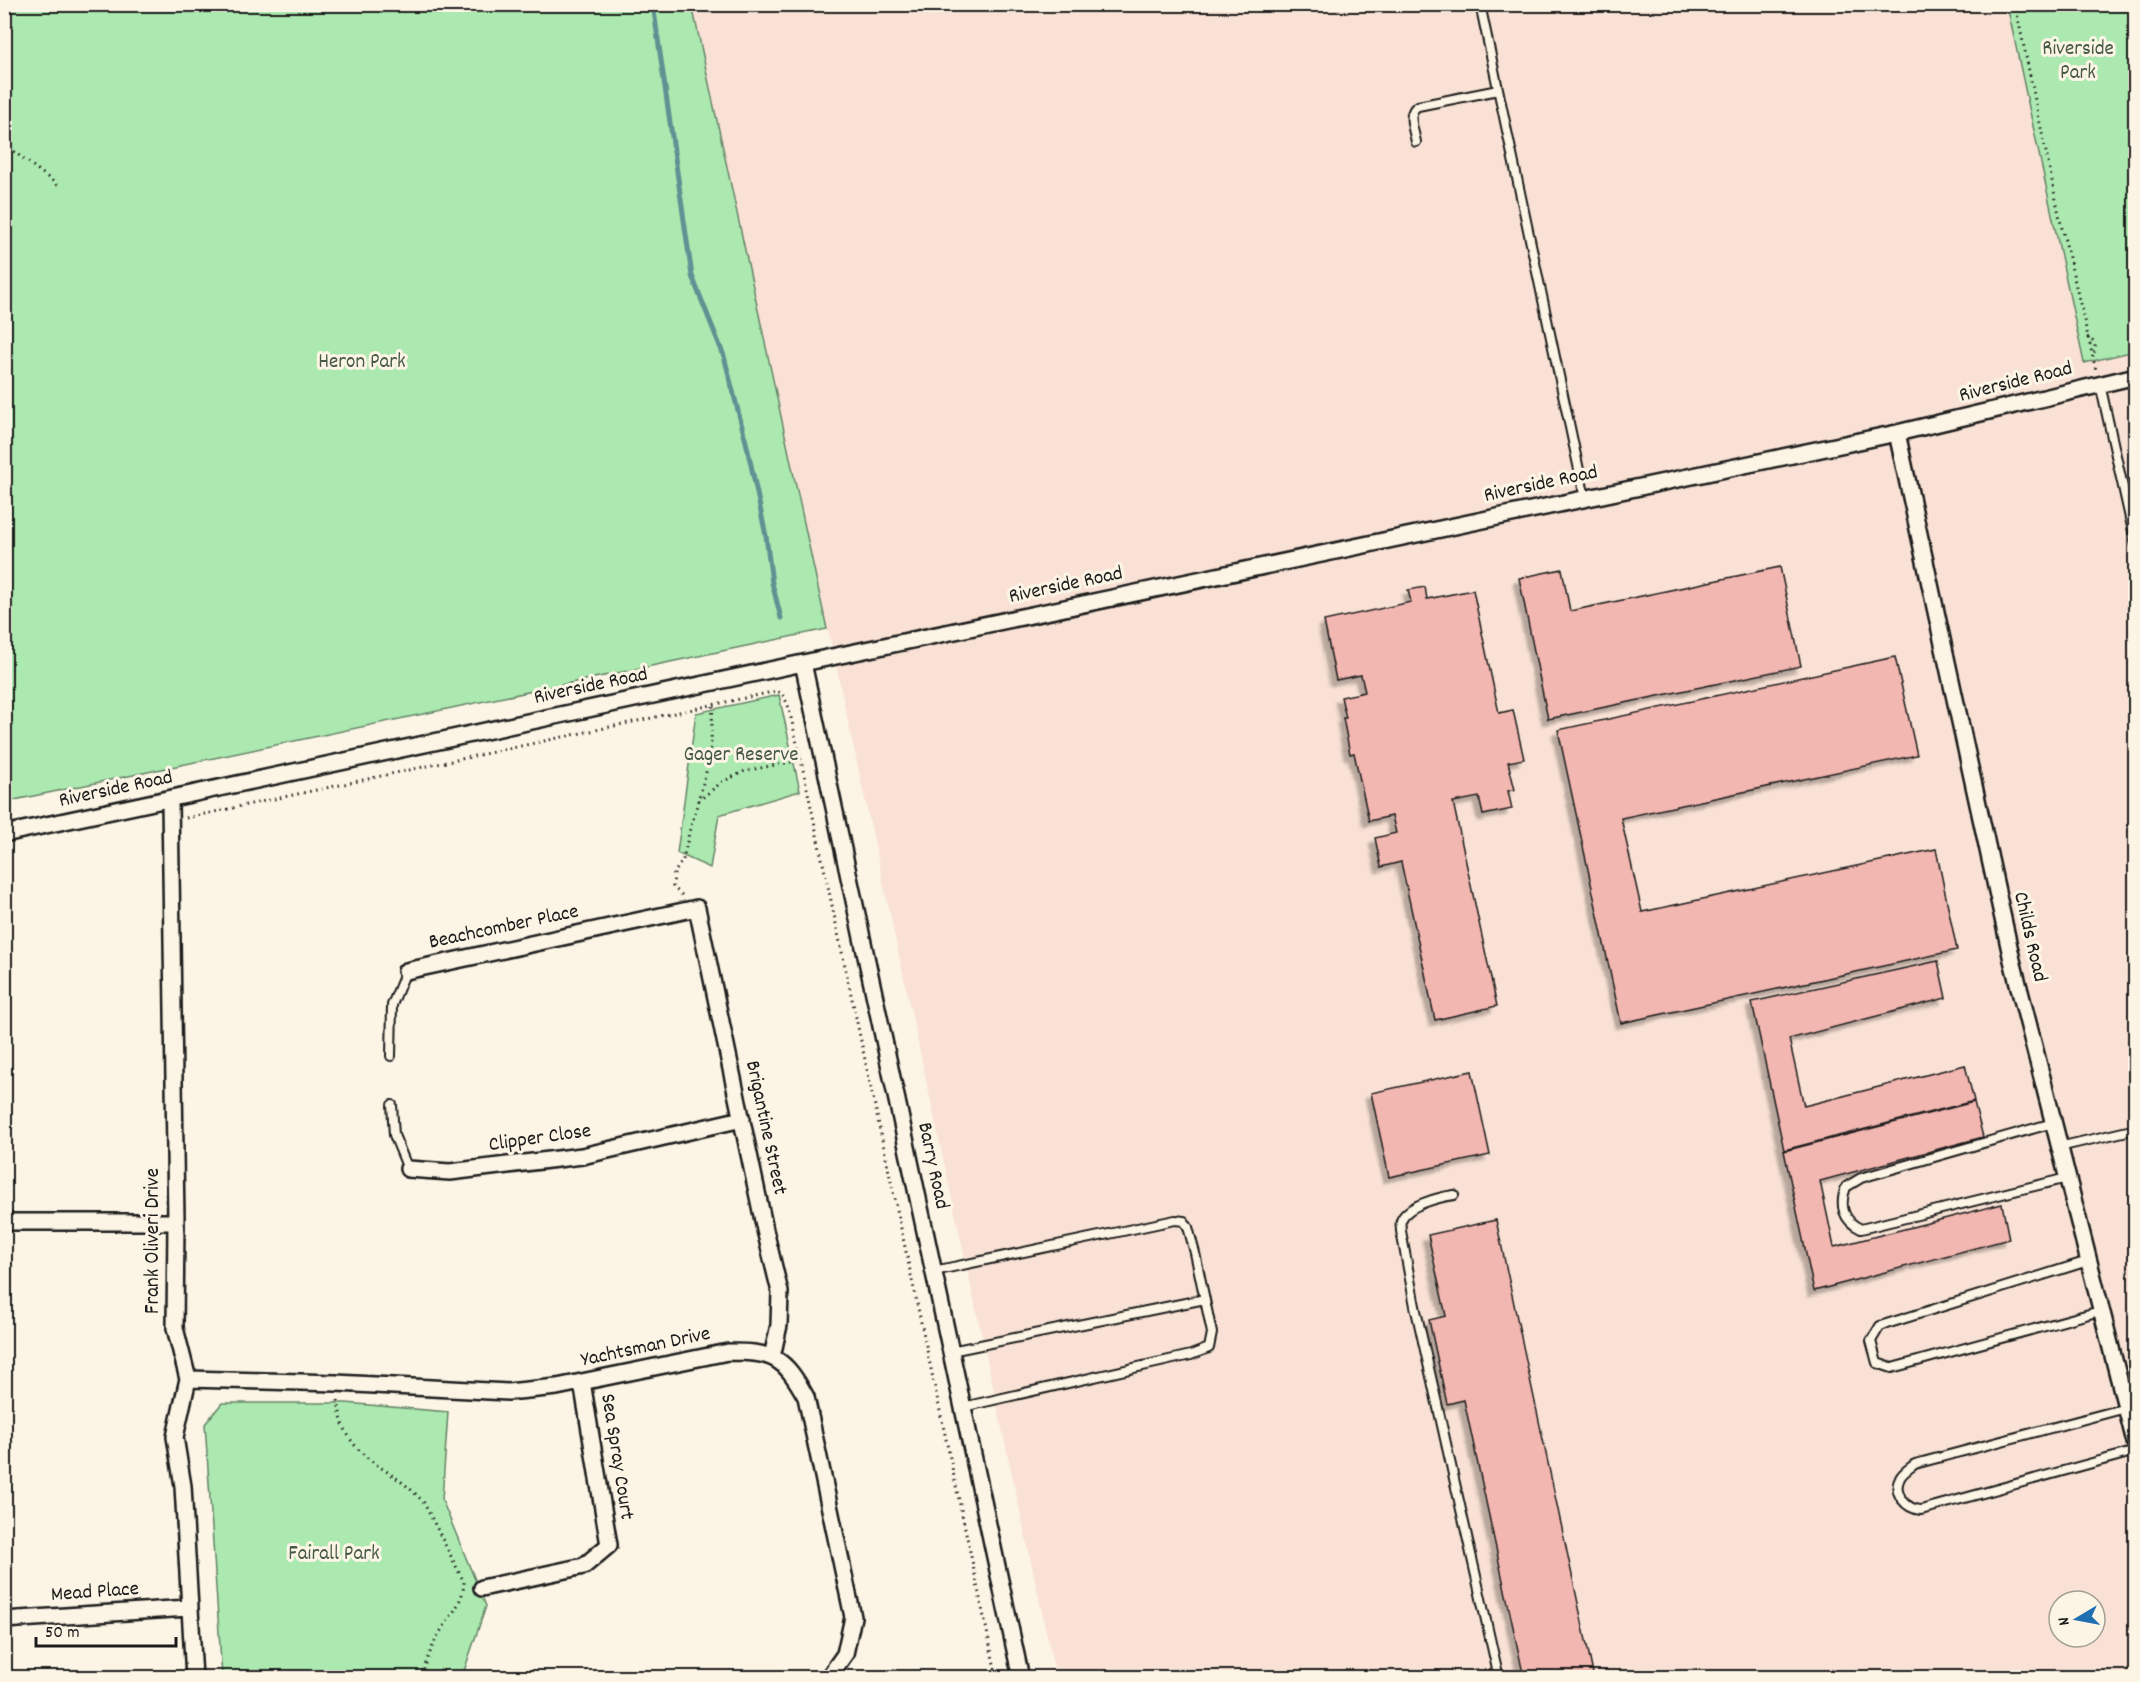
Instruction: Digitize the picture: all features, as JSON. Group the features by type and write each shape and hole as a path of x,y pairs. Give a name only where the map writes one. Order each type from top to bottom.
{"street":[{"name":"Riverside Road","path":"4,834 1897,433 2136,376"},
{"name":"Childs Road","path":"1897,433 2012,960 2136,1446"},
{"name":"Barry Road","path":"803,663 1021,1677"},
{"name":"Frank Oliveri Drive","path":"170,800 176,1222 175,1328 188,1379 176,1437 183,1486 188,1608 194,1677"},
{"name":"Beachcomber Place","path":"406,971 696,908"},
{"name":"Brigantine Street","path":"696,908 780,1292 779,1325 772,1357"},
{"name":"Clipper Close","path":"408,1169 450,1172 582,1156 742,1119"},
{"path":"4,1222 176,1222"},
{"name":"Yachtsman Drive","path":"188,1379 336,1383 508,1392 582,1382 728,1352 751,1352 772,1357 793,1372 806,1397 853,1617 845,1654 831,1677"},
{"name":"Sea Spray Court","path":"482,1588 584,1566 609,1545 582,1382"},
{"name":"Mead Place","path":"4,1620 188,1608"}],"lane":[{"path":"1480,4 1585,498"},
{"path":"1416,142 1411,113 1413,109 1418,106 1498,90"},
{"path":"2100,384 2136,546"},
{"name":"Beachcomber Place","path":"391,1056 392,1005 406,971"},
{"name":"Clipper Close","path":"392,1105 394,1135 408,1169"},
{"path":"2053,1123 1861,1178 1846,1187 1841,1198 1845,1216 1852,1225 1861,1229 2067,1178"},
{"path":"2059,1147 2136,1129"},
{"path":"1454,1196 1438,1197 1407,1212 1401,1220 1401,1231 1415,1306 1499,1677"},
{"path":"934,1271 1176,1220 1184,1221 1188,1227 1205,1299 1212,1334 1209,1348 1191,1355 963,1407"},
{"path":"2088,1261 1880,1326 1871,1341 1877,1364 1892,1368 2100,1311"},
{"path":"951,1351 1205,1299"},
{"path":"2126,1408 1915,1464 1901,1475 1898,1484 1901,1499 1911,1509 1920,1510 2136,1452"}],"path":[{"path":"2015,4 2036,110 2087,337 2100,384"},
{"path":"4,144 59,186"},
{"path":"170,821 777,692 783,693 789,705 801,760 997,1677"},
{"path":"696,908 673,887 674,873 683,860 710,758 713,706"},
{"path":"697,802 723,782 745,771 801,760"},
{"path":"336,1383 340,1416 351,1440 360,1453 416,1492 424,1503 464,1582 463,1593 453,1615 438,1637 422,1677"}],"shaded area":[{"path":"692,5 2007,5 2084,362 2135,351 2135,1677 1056,1677"}],"green space":[{"name":"Heron Park","path":"4,5 692,5 827,629 5,802"},
{"name":"Riverside Park","path":"2007,5 2135,5 2135,351 2084,363"},
{"name":"Gager Reserve","path":"779,695 800,791 719,815 710,868 677,853 696,713"},
{"name":"Fairall Park","path":"222,1403 346,1403 448,1412 442,1500 486,1606 462,1677 222,1677 205,1424"}],"building":[{"path":"1780,567 1801,666 1548,719 1519,578 1562,569 1570,611"},
{"path":"1425,587 1427,599 1473,590 1499,713 1513,710 1524,759 1508,762 1515,790 1508,791 1512,809 1483,815 1479,797 1453,802 1497,1006 1435,1020 1401,862 1381,867 1375,838 1396,833 1392,816 1369,821 1354,753 1350,754 1341,697 1365,692 1361,675 1336,680 1324,621 1411,602 1408,590"},
{"path":"1895,657 1917,755 1621,818 1642,912 1936,849 1957,950 1621,1023 1558,730"},
{"path":"1938,961 1946,998 1789,1039 1804,1106 1965,1065 1974,1101 1784,1150 1752,1002"},
{"path":"1472,1071 1490,1155 1389,1177 1371,1093"},
{"path":"1974,1102 1983,1137 1820,1181 1834,1247 2002,1204 2009,1239 1814,1291 1784,1151"},
{"path":"1496,1220 1594,1678 1524,1678 1464,1400 1447,1404 1429,1320 1446,1316 1428,1235"}],"waterway":[{"path":"653,4 692,276 724,356 747,446 766,536 772,583 781,618"}]}
